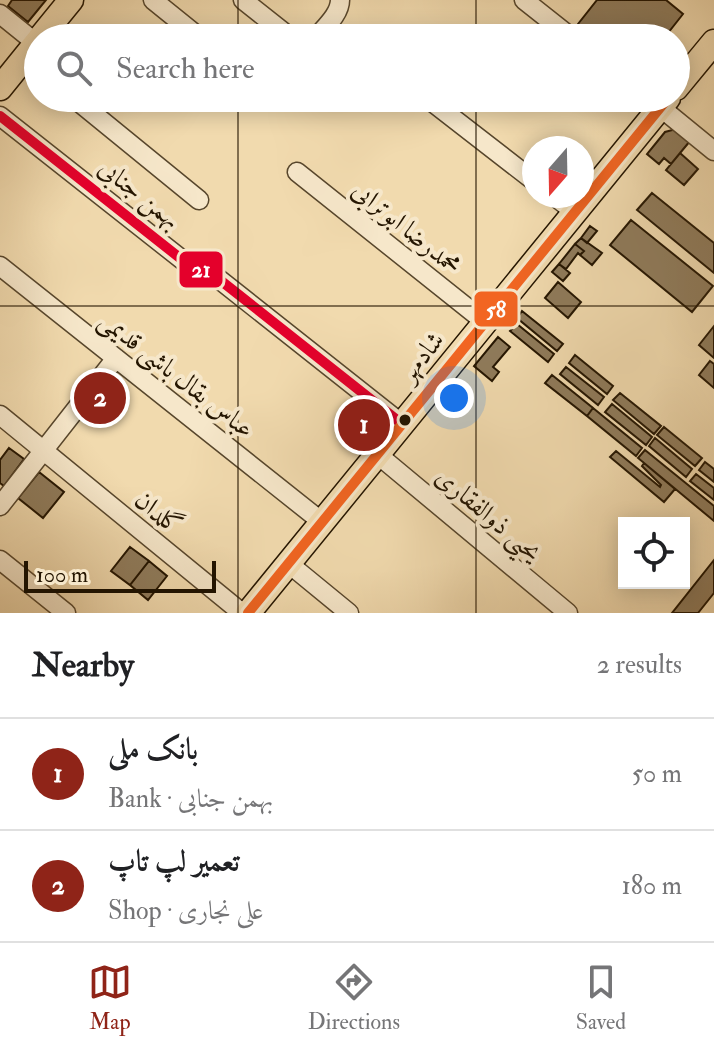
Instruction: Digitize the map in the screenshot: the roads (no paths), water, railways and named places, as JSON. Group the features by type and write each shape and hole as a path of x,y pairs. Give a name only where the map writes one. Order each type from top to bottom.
{"main road":[{"path":"54,24 71,0"},
{"name":"شادمهر","path":"690,69 713,45"},
{"path":"0,88 24,62"},
{"name":"شادمهر","path":"245,613 575,212 652,112"}],"street":[{"path":"153,0 183,24"},
{"path":"243,0 273,24"},
{"path":"327,24 340,7 340,0"},
{"path":"524,0 554,24"},
{"path":"0,14 24,39"},
{"path":"91,112 199,200"},
{"path":"445,112 522,172"},
{"path":"676,112 714,151"},
{"name":"بهمن جنابی","path":"0,116 185,262 215,276 402,424"},
{"name":"محمدرضا ابوترابی","path":"297,172 485,322"},
{"path":"570,208 575,212"},
{"name":"عباس بقال باشی قدیمی","path":"0,266 322,522"},
{"path":"0,506 116,358"},
{"name":"گلدان","path":"0,415 245,613"},
{"name":"یحیی ذوالفقاری","path":"377,454 568,613"},
{"path":"0,560 66,613"},
{"path":"288,563 349,613"}],"place":[{"name":"تعمیر لپ تاپ","path":"100,398"},
{"name":"بانک ملی","path":"364,425"}]}
